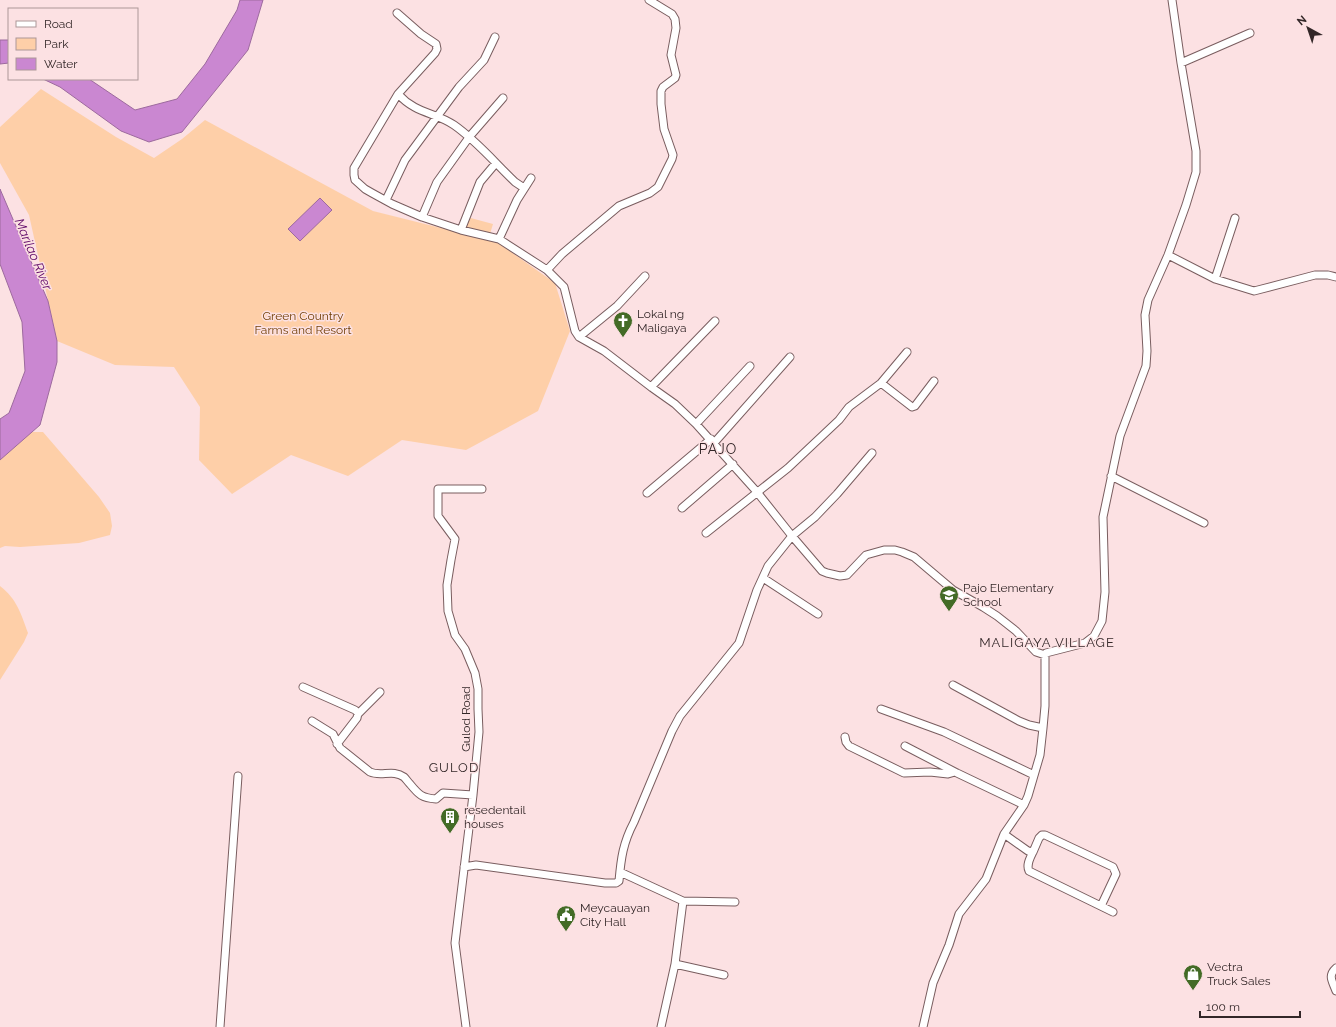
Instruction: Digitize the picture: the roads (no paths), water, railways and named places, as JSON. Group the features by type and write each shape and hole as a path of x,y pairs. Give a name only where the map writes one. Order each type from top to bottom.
{"street":[{"path":"547,270 562,254 619,206 650,193 658,187 672,159 672,151 664,129 661,91 663,87 675,78 676,75 671,54 676,22 672,14 649,0"},
{"path":"1045,655 1046,653 1085,643 1094,636 1102,621 1105,592 1103,517 1111,476 1120,436 1146,366 1147,351 1145,315 1148,300 1168,255 1196,172 1196,151 1172,0"},
{"path":"397,13 421,34 436,44 437,49 436,53 398,94 354,168 356,180 365,189 422,217 461,230 499,239 547,270 564,287 579,337 604,351 675,404 696,424 733,464 822,571 840,576 846,575 866,556 884,550 895,550 914,557 953,590 983,607 1012,627 1036,652 1045,655"},
{"path":"1181,63 1250,33"},
{"path":"386,200 405,160 459,87 484,60 494,37"},
{"path":"398,94 412,106 448,121 470,136 515,182 524,188"},
{"path":"422,217 437,182 470,136 503,98"},
{"path":"461,230 480,182 496,163"},
{"path":"499,239 501,232 524,188 531,178"},
{"path":"1215,278 1235,218"},
{"path":"1168,255 1215,278 1257,291 1315,275 1328,275 1336,277"},
{"path":"579,337 616,306 645,276"},
{"path":"651,387 715,321"},
{"path":"706,533 788,468 839,420 849,407 881,383 907,352"},
{"path":"647,493 712,441 790,358"},
{"path":"696,424 750,366"},
{"path":"881,383 912,407 915,406 934,381"},
{"path":"464,867 476,865 605,883 616,883 619,881 624,845 627,835 634,822 672,731 680,716 739,643 768,566 792,536 815,517 872,453"},
{"path":"682,508 733,464"},
{"path":"1111,476 1204,523"},
{"name":"Gulod Road","path":"466,1027 455,943 473,795 478,732 478,689 475,673 465,649 455,635 448,611 447,584 455,539 438,516 438,489 482,489"},
{"path":"763,578 818,614"},
{"path":"923,1027 933,983 949,946 958,914 986,879 1004,834 1024,805 1028,796 1040,755 1045,706 1045,655"},
{"path":"953,685 1019,721 1043,728"},
{"path":"303,687 355,710 358,714"},
{"path":"337,744 357,718 358,714 380,692"},
{"path":"881,709 944,732 1034,775"},
{"path":"312,721 333,734 340,748 374,774 394,773 404,777 418,794 428,798 436,799 443,793 473,795"},
{"path":"844,737 849,746 904,773 930,772 948,774 955,772"},
{"path":"905,746 1024,805"},
{"path":"220,1027 238,776"},
{"path":"1004,834 1028,851 1033,852"},
{"path":"1101,906 1116,874 1113,867 1045,835 1038,838 1028,865 1030,872 1113,912"},
{"path":"620,872 684,901 735,902"},
{"path":"661,1027 675,964 684,901"},
{"path":"675,964 724,975"},
{"path":"1336,968 1330,976 1336,992"}],"water":[{"path":"240,0 263,0 248,50 182,132 149,142 121,131 60,87 45,80 90,80 135,110 177,99 205,64 237,10"},
{"path":"0,40 8,40 8,63 0,64"},
{"path":"0,189 48,301 57,341 57,362 40,425 0,460 0,419 9,413 25,371 22,322 0,264"},
{"path":"320,198 332,210 300,241 288,229"}],"place":[{"name":"Lokal ng Maligaya","path":"623,338"},
{"name":"Pajo Elementary School","path":"949,612"},
{"name":"resedentail houses","path":"450,834"},
{"name":"Meycauayan City Hall","path":"566,932"},
{"name":"Vectra Truck Sales","path":"1193,991"}],"district":[{"name":"PAJO","path":"718,449"},
{"name":"MALIGAYA VILLAGE","path":"1047,642"},
{"name":"GULOD","path":"454,767"}],"water label":[{"name":"Marilao River","path":"34,254"}],"park label":[{"name":"Green Country Farms and Resort","path":"303,323"}]}
